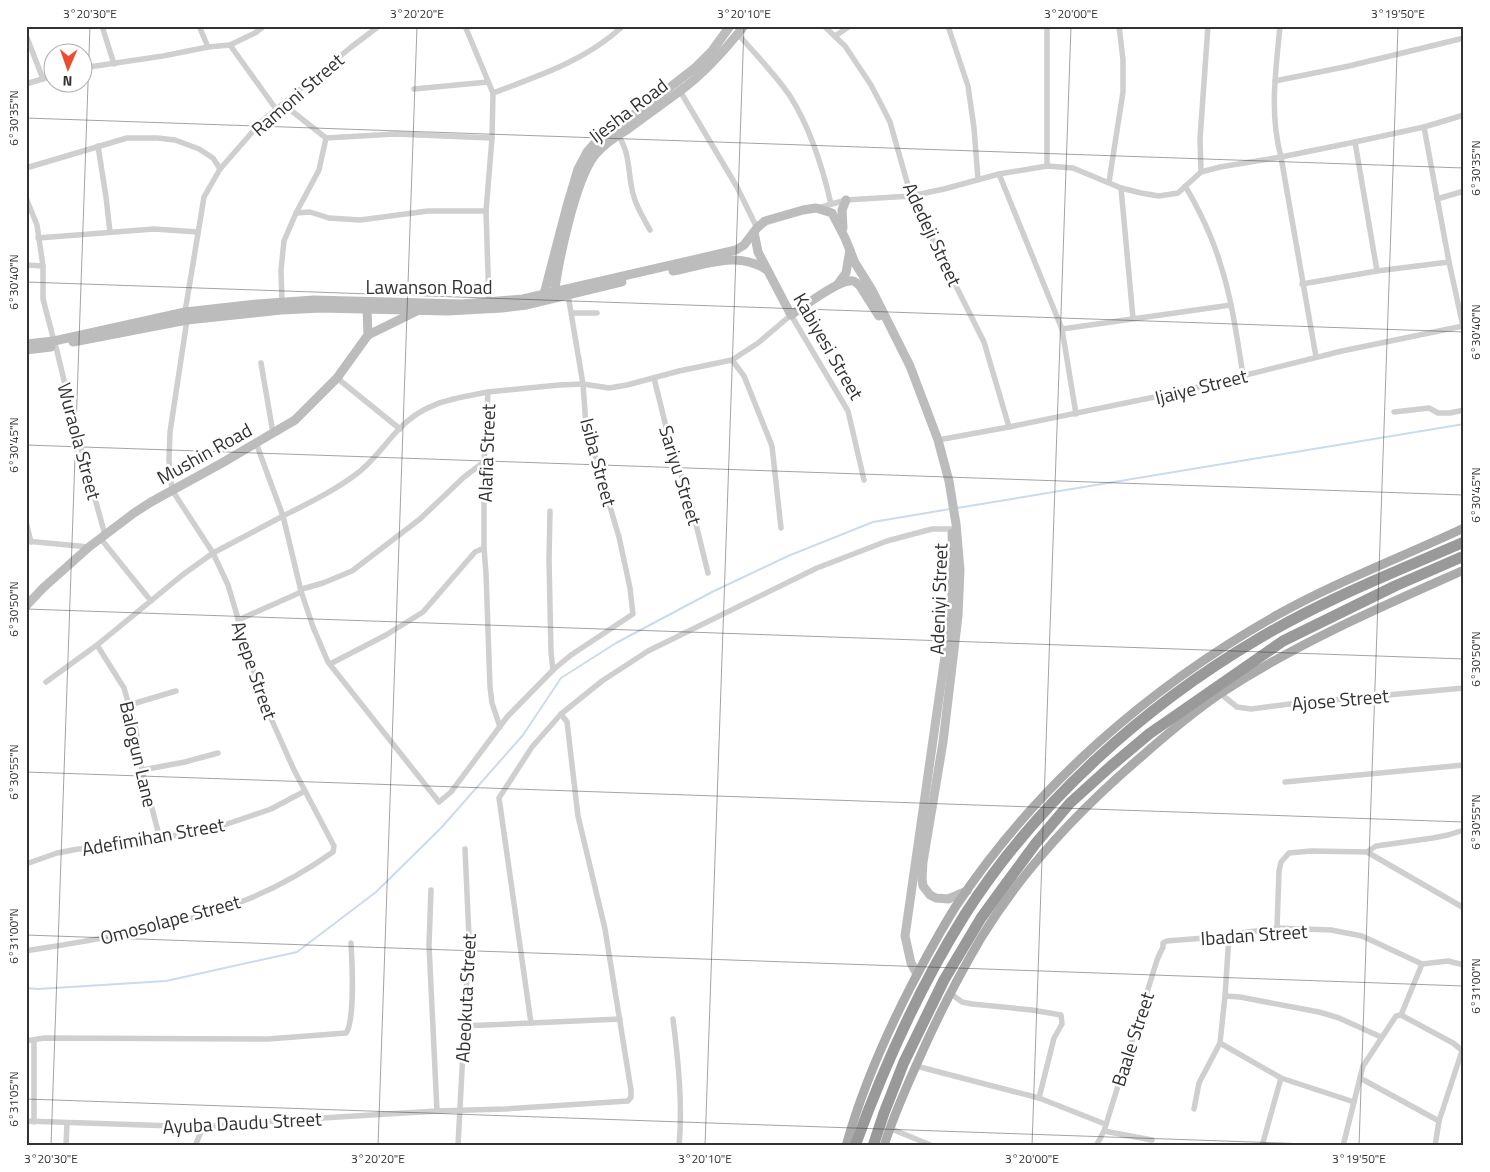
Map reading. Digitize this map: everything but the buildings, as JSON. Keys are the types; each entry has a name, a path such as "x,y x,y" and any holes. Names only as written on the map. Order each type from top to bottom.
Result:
{"highway":[{"path":"855,1146 889,1057 934,969 965,915 995,872 1025,835 1059,796 1100,755 1138,722 1184,688 1257,640 1318,606 1464,542"},
{"path":"873,1146 904,1062 944,980 990,905 1036,843 1070,803 1149,734 1283,641 1387,590 1464,556"}],"main road":[{"path":"846,1146 871,1074 895,1017 938,936 967,891 1011,832 1080,759 1162,689 1202,661 1278,614 1464,528"},
{"path":"884,1146 889,1128 950,993 982,937 1012,892 1043,854 1110,783 1172,730 1221,694 1301,646 1464,570"}],"street":[{"path":"102,26 114,64"},
{"path":"198,26 208,47"},
{"path":"92,67 230,45 255,34 264,26"},
{"name":"Ramoni Street","path":"172,490 169,460 170,432 204,197 220,169 262,121 350,48 380,26"},
{"path":"464,26 493,93 492,138 486,211 489,303"},
{"path":"493,93 570,63 590,52 623,26"},
{"name":"Ijesha Road","path":"554,295 578,169 584,157 594,144 690,72 712,51 730,26"},
{"name":"Ijesha Road","path":"544,297 570,207 591,160 602,147 680,91 710,66 744,26"},
{"name":"Adedeji Street","path":"824,26 845,46 884,108 911,196 984,342 1009,427"},
{"path":"835,36 850,26"},
{"path":"948,26 968,86 978,179"},
{"path":"1047,26 1047,166"},
{"path":"1109,182 1123,92 1123,60 1119,26"},
{"path":"1201,172 1200,139 1208,26"},
{"path":"1280,26 1273,112 1316,357"},
{"path":"738,34 781,84 798,110 818,157 831,204"},
{"path":"26,35 42,76"},
{"path":"1275,81 1349,66 1464,38"},
{"path":"230,45 276,109"},
{"path":"26,84 42,79"},
{"path":"414,89 488,82"},
{"path":"680,91 737,187 756,230"},
{"path":"283,104 326,138 395,134 492,138"},
{"path":"816,208 846,200 911,196 999,174 1047,166 1072,168 1121,188 1159,196 1178,193 1201,172 1424,127 1464,115"},
{"path":"1424,127 1463,329"},
{"path":"618,135 624,147 630,170 633,196 650,230"},
{"path":"26,168 126,138 175,140 193,146 213,158 220,169"},
{"path":"282,303 281,270 284,240 319,170 326,138"},
{"path":"1354,142 1378,271"},
{"path":"98,146 110,232"},
{"path":"999,174 1062,329 1076,414"},
{"path":"1185,186 1194,201 1220,261 1231,305 1243,375"},
{"path":"1121,188 1133,318"},
{"path":"1437,199 1464,191"},
{"name":"Wuraola Street","path":"26,198 37,225 43,266 43,299 103,537"},
{"path":"845,238 842,220 843,205 846,200"},
{"name":"Lawanson Road","path":"26,350 186,316 282,303 314,300 433,304 489,303 544,297 736,250 744,245 765,221 816,208"},
{"name":"Adeniyi Street","path":"816,208 832,213 855,263 872,290 907,358 938,440 960,570 958,616 943,742 923,862 922,879 927,892 936,898 948,899 967,891"},
{"path":"296,213 310,212 329,218 360,220 397,214 486,211"},
{"path":"38,238 154,229 198,232"},
{"name":"Kabiyesi Street","path":"756,230 758,252 791,315 848,411 864,480"},
{"path":"488,392 533,386 583,384 609,388 732,360 758,343 791,315 836,286 845,276 850,250"},
{"path":"554,295 568,295 720,261 737,259 753,262 769,272"},
{"path":"1302,284 1378,271 1449,262"},
{"path":"26,265 43,266"},
{"name":"Adeniyi Street","path":"836,286 849,280 856,282 874,307 907,370 946,482"},
{"name":"Isiba Street","path":"554,670 572,655 633,614 619,537 586,426 583,384 568,295"},
{"name":"Lawanson Road","path":"186,316 321,308 468,311 527,305 544,297"},
{"path":"1062,329 1231,305"},
{"path":"367,309 368,335 418,311"},
{"path":"572,313 597,313"},
{"name":"Ijaiye Street","path":"938,440 1076,414 1174,393 1316,357 1463,329"},
{"name":"Mushin Road","path":"26,606 43,588 89,547 139,509 256,444 295,420 338,378 368,335"},
{"name":"Lawanson Road","path":"26,344 55,344"},
{"path":"732,360 744,376 772,446 781,528"},
{"path":"261,363 273,433"},
{"path":"338,378 400,429"},
{"name":"Sariyu Street","path":"654,378 671,447 690,500 708,573"},
{"name":"Alafia Street","path":"46,682 97,645 213,553 322,497 357,473 372,461 400,429 421,412 440,402 488,392 484,462 484,548 490,687 496,718 500,727"},
{"path":"1394,412 1429,408 1438,413 1464,410"},
{"path":"256,444 283,516 301,591 313,627 330,664 439,802 451,792 508,717 554,670 551,652 550,511"},
{"path":"238,620 299,593 302,589 352,571 420,519 464,477 484,462"},
{"name":"Ayepe Street","path":"172,490 213,553 228,585 261,696 305,791 334,846 334,852"},
{"path":"26,522 29,542 89,547"},
{"path":"531,1023 499,798 532,748 561,714 602,681 648,651 817,568 887,541 932,529 953,526"},
{"name":"Adeniyi Street","path":"917,974 911,963 906,936 951,614 953,526"},
{"path":"103,537 151,601"},
{"path":"330,664 386,635 424,612 474,552 484,548"},
{"name":"Balogun Lane","path":"97,645 124,688 136,730 142,770 160,839"},
{"name":"Ajose Street","path":"1221,694 1237,707 1251,709 1464,688"},
{"path":"129,705 176,690"},
{"path":"463,1026 620,1018 605,928 578,816 568,722 561,714"},
{"path":"142,770 186,762 218,753"},
{"path":"1285,782 1464,766"},
{"name":"Adefimihan Street","path":"26,864 57,853 160,839 224,825 271,809 305,791"},
{"path":"1367,852 1376,846 1448,835 1464,830"},
{"name":"Abeokuta Street","path":"458,1146 463,1026 470,936 465,849"},
{"path":"1277,928 1279,871 1281,862 1289,853 1311,851 1367,852 1464,908"},
{"name":"Omosolape Street","path":"26,951 108,937 224,908 266,891 334,852"},
{"path":"431,890 429,945 437,1111"},
{"name":"Ibadan Street","path":"1174,940 1229,936 1277,928 1332,930 1362,936 1422,964"},
{"path":"1194,1109 1199,1083 1220,1043 1226,996 1229,936"},
{"name":"Baale Street","path":"1096,1146 1104,1131 1163,943 1167,940 1174,940"},
{"path":"26,1042 44,1038 268,1039 346,1033 350,1011 351,943"},
{"path":"1401,1015 1422,964 1448,961 1464,966"},
{"path":"950,993 962,1002 972,1004 1061,1015 1062,1024 1054,1038 1039,1098"},
{"path":"1226,996 1319,1012 1339,1018 1381,1037"},
{"path":"1343,1146 1363,1066 1396,1016 1401,1015 1453,1043 1463,1052 1438,1121 1435,1146"},
{"name":"Ayuba Daudu Street","path":"26,1122 202,1127 273,1121 437,1111 505,1110 628,1101 631,1097 631,1090 620,1018"},
{"path":"673,1019 677,1051 679,1146"},
{"path":"34,1040 34,1122"},
{"path":"1220,1043 1281,1078 1354,1102"},
{"path":"916,1066 1039,1098 1105,1124"},
{"path":"1262,1146 1281,1078"},
{"path":"1360,1078 1438,1121"},
{"path":"66,1146 67,1123"},
{"path":"195,1146 202,1127"},
{"path":"889,1128 932,1146"},
{"path":"1104,1131 1152,1140"}],"waterway":[{"path":"957,508 1464,424"},
{"path":"26,988 38,989 166,981 297,952 376,892 441,828 523,735 561,678 616,643 712,592 788,556 873,522 950,509"}]}
